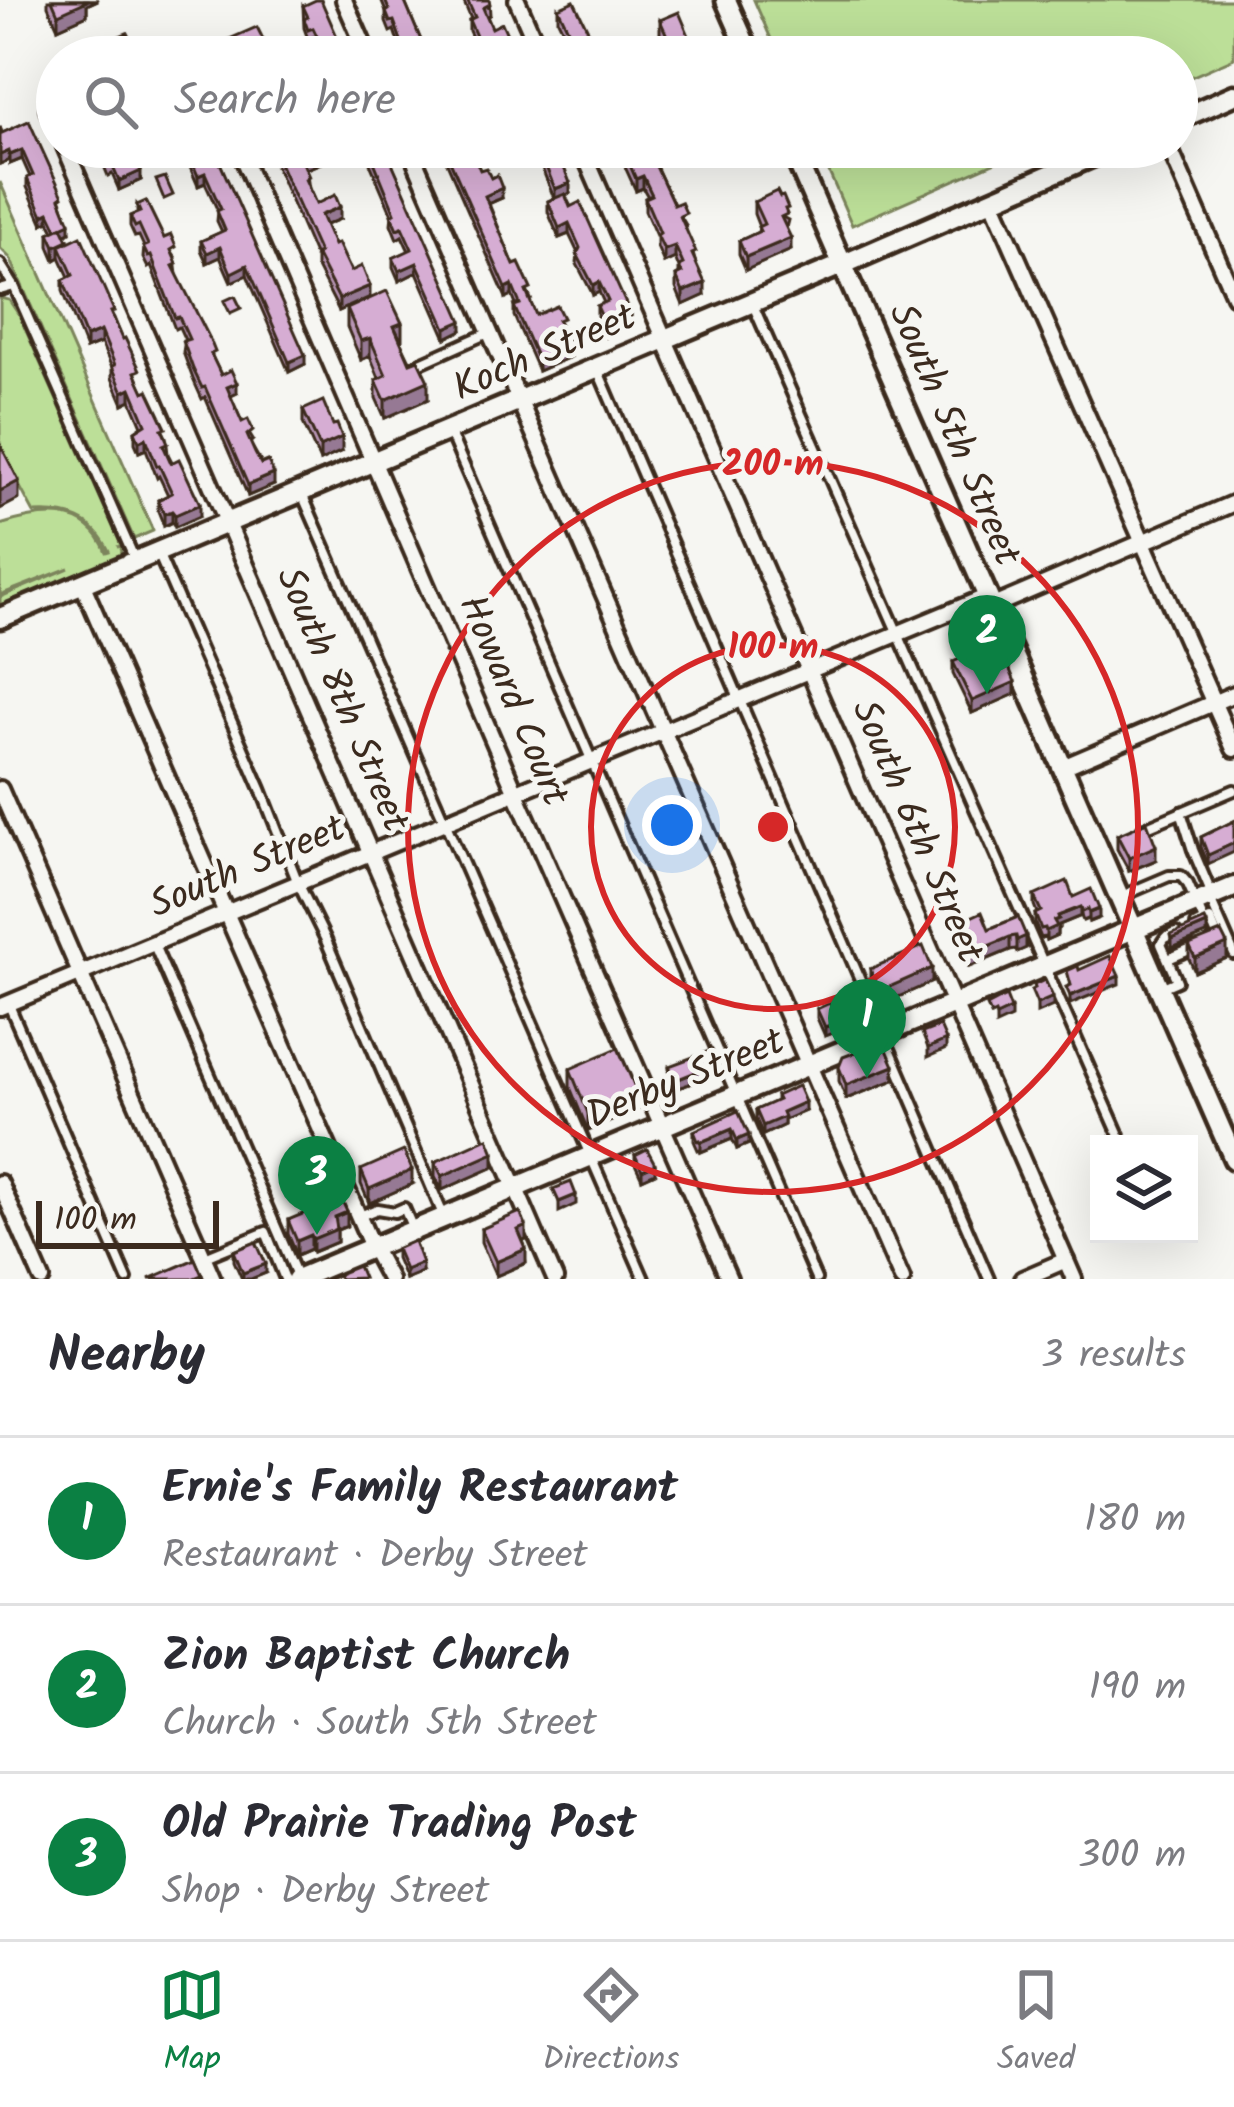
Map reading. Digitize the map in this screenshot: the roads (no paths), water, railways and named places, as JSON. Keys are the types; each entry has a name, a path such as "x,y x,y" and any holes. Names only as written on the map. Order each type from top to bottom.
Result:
{"street":[{"path":"344,0 360,36"},
{"path":"517,0 533,36"},
{"path":"726,0 742,36"},
{"path":"1198,110 1234,94"},
{"name":"South 8th Street","path":"74,168 555,1279"},
{"name":"Howard Court","path":"247,168 729,1279"},
{"path":"418,168 902,1279"},
{"name":"South 6th Street","path":"590,168 1074,1279"},
{"name":"South 5th Street","path":"801,168 1121,897 1136,929 1161,959 1161,988 1234,1159"},
{"name":"Koch Street","path":"0,618 1066,168"},
{"path":"1178,168 1234,296"},
{"path":"992,200 1234,749"},
{"name":"South Street","path":"4,1005 899,633 1142,543 1234,503"},
{"path":"82,583 389,1279"},
{"path":"1063,767 1234,694"},
{"path":"0,789 213,1279"},
{"name":"Derby Street","path":"297,1279 1136,929 1169,926 1234,887"},
{"path":"0,1183 42,1279"},
{"path":"1022,1279 1066,1260"}],"lane":[{"path":"0,264 136,561"},
{"path":"0,290 14,286"},
{"path":"752,303 1119,1135"},
{"path":"413,367 490,333"},
{"path":"596,368 989,1279"},
{"path":"448,430 816,1279"},
{"path":"302,491 644,1279"},
{"path":"158,551 444,1217"},
{"path":"1140,830 1234,790"},
{"path":"1169,926 1161,959 1218,938 1181,812"},
{"path":"1121,897 1175,875 1185,880 1206,905 1234,954"},
{"path":"153,944 297,1279"},
{"path":"4,1005 127,1279"},
{"path":"359,1217 377,1209 395,1212 404,1208 414,1230"},
{"path":"204,1258 266,1232 285,1279"}],"place":[{"name":"Zion Baptist Church","path":"987,694"},
{"name":"Ernie's Family Restaurant","path":"867,1078"},
{"name":"Old Prairie Trading Post","path":"317,1235"}]}
